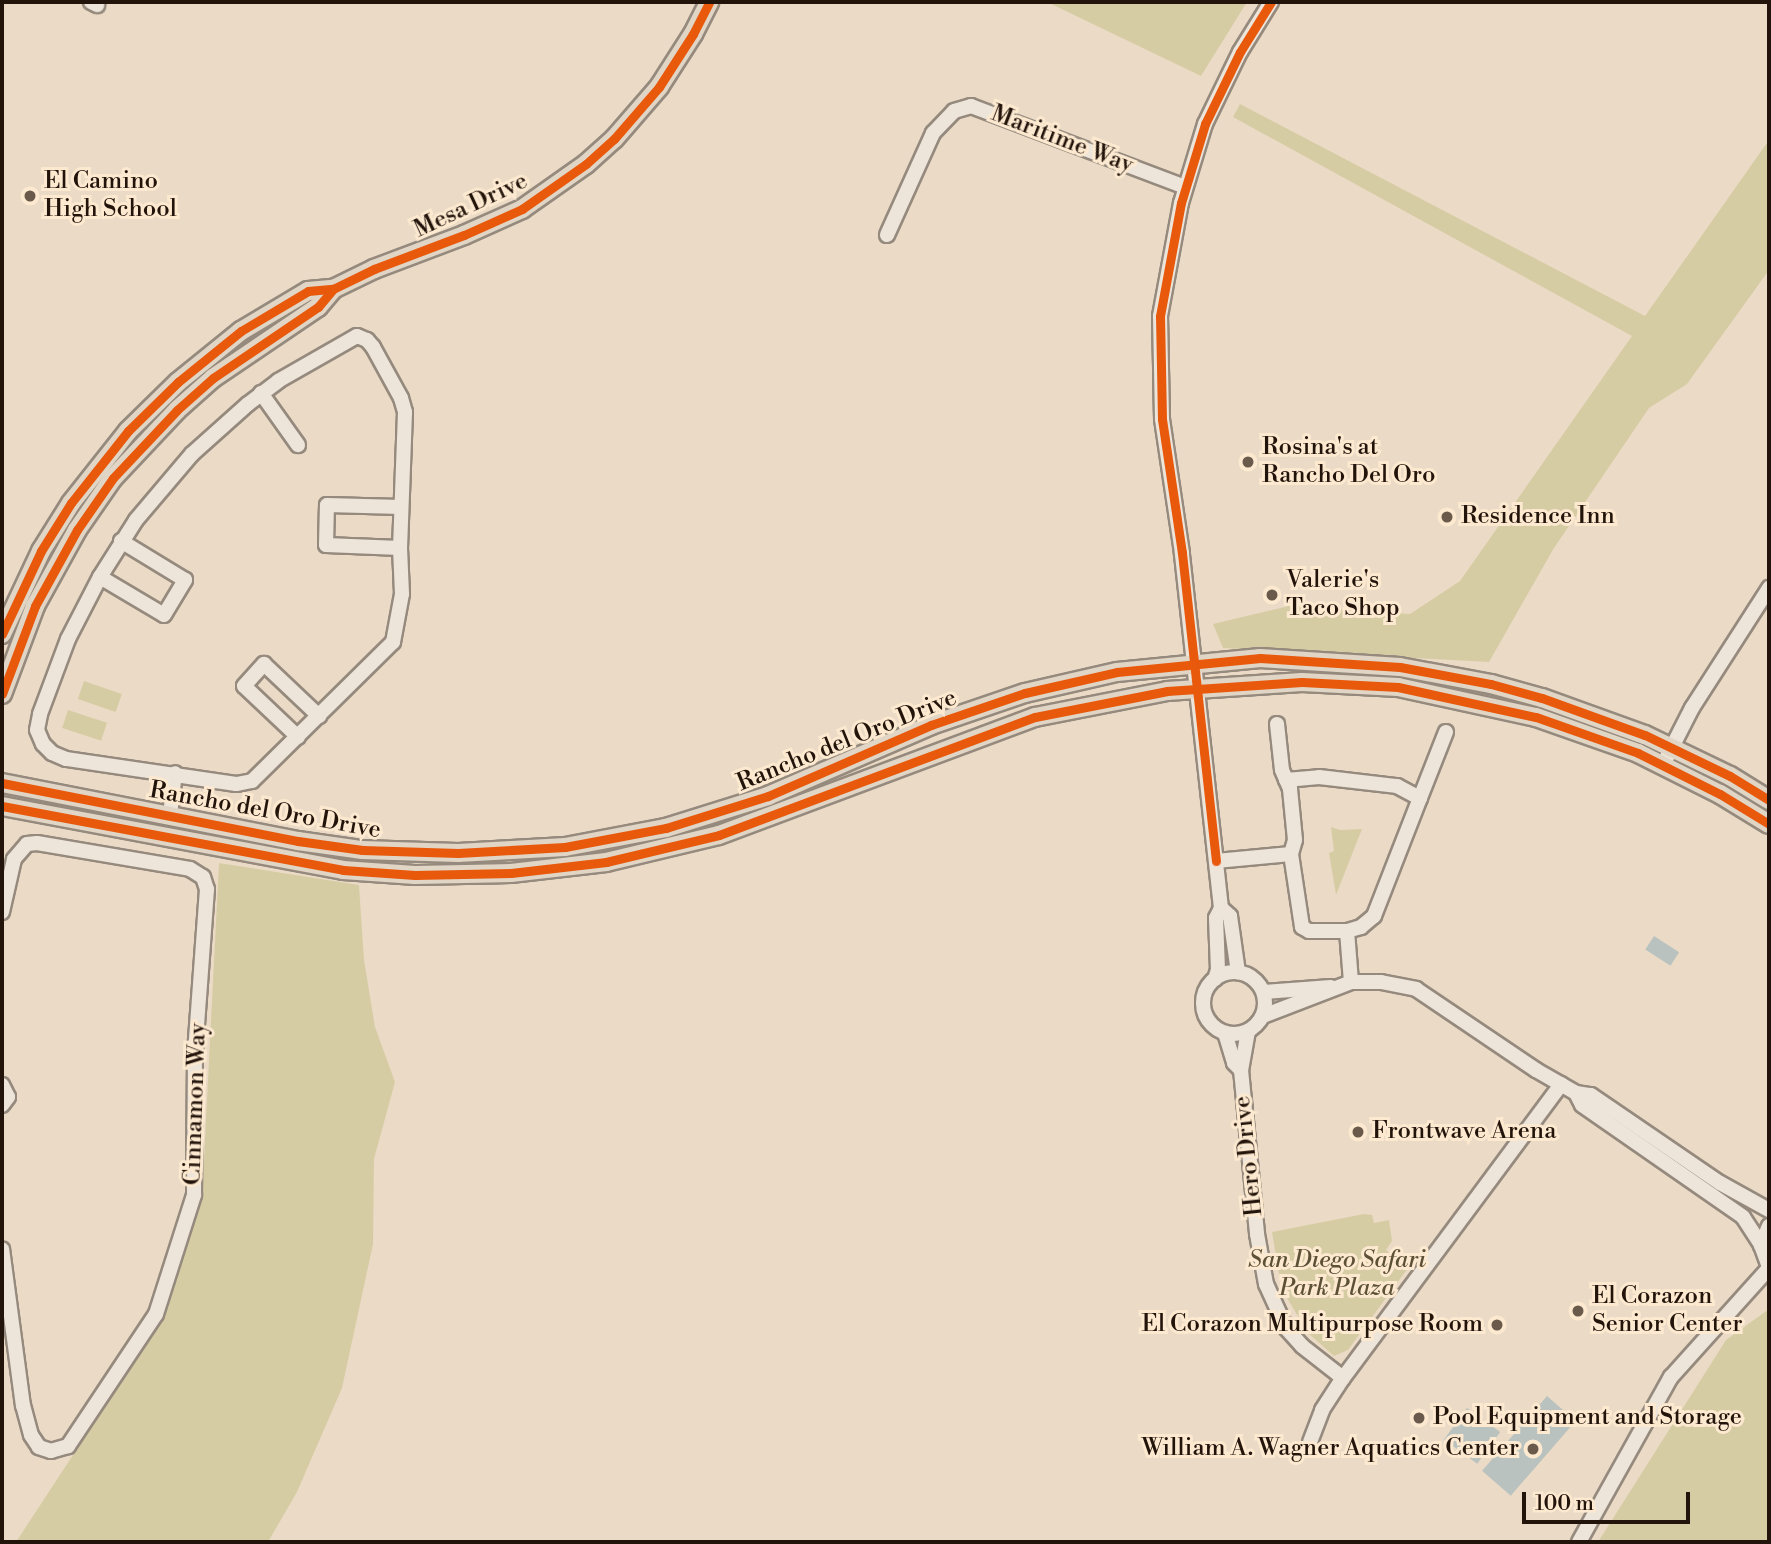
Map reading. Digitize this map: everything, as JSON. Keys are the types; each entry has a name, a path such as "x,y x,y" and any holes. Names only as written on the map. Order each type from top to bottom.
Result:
{"main road":[{"name":"Mesa Drive","path":"2,634 41,551 71,503 144,414 178,382 241,331 308,291 333,289 374,269 464,235 522,209 586,164 614,139 659,87 693,34 709,2"},
{"name":"Mesa Drive","path":"2,694 35,606 77,530 113,478 177,410 213,378 318,307 333,289"},
{"name":"Rancho del Oro Drive","path":"2,783 247,831 362,850 417,853 504,852 611,839 666,828 768,796 931,725 998,701 1117,672 1194,662 1310,659 1437,673 1491,684 1579,709 1671,747 1769,800"},
{"name":"Rancho del Oro Drive","path":"2,806 307,864 415,876 511,873 575,867 668,849 719,835 1035,717 1130,697 1197,688 1257,683 1351,683 1433,693 1536,717 1663,764 1769,824"},
{"path":"119,827 156,824 170,815"},
{"path":"169,836 172,830 184,827 247,831"}],"street":[{"path":"1271,2 1217,99 1185,187 1160,316 1159,358 1163,419 1194,662 1221,908 1216,918 1217,970 1215,979 1205,994 1204,1011 1211,1023 1225,1033 1248,1031 1263,1016 1346,985"},
{"name":"Maritime Way","path":"887,235 933,134 954,111 971,106 1185,187"},
{"path":"357,336 367,340 401,398 405,412 400,548 402,594 393,642 252,781 236,784 66,759 52,753 37,730 40,714 68,639 100,577 147,504 192,454 261,393 348,338 357,336"},
{"path":"261,393 298,445"},
{"path":"400,548 326,545 327,505 401,507"},
{"path":"100,577 164,615 185,580 121,541"},
{"path":"1663,764 1692,708 1769,588"},
{"path":"298,737 244,685 264,664 319,716"},
{"path":"1277,724 1282,771 1290,789 1295,840 1291,854 1302,927 1309,931 1348,931 1361,927 1374,916 1446,733"},
{"path":"170,815 175,773"},
{"path":"1286,780 1319,778 1397,786 1420,798"},
{"name":"Cinnamon Way","path":"2,912 14,859 27,844 37,843 190,869 204,877 207,889 195,1053 194,1195 156,1314 68,1446 51,1451 39,1447 35,1441 23,1405 2,1248"},
{"path":"1216,861 1291,854"},
{"path":"1221,908 1230,916 1238,972"},
{"path":"1346,985 1348,931"},
{"path":"1215,979 1238,972 1254,979 1264,992 1263,1016"},
{"path":"1264,992 1381,982 1416,989 1535,1070 1576,1093 1591,1095 1720,1183 1769,1210"},
{"name":"Hero Drive","path":"1248,1031 1241,1070 1257,1234 1272,1303 1286,1328 1302,1346 1343,1378"},
{"name":"Hero Drive","path":"1225,1033 1234,1063 1241,1070"},
{"path":"1310,1443 1322,1410 1343,1378 1561,1084"},
{"path":"2,1085 8,1097 2,1105"},
{"path":"1576,1093 1582,1105 1742,1217 1761,1245 1769,1268 1671,1377 1579,1542"},
{"path":"1761,1245 1769,1226"}],"green space":[{"path":"1047,2 1247,2 1201,76"},
{"path":"1240,104 1645,316 1769,140 1769,270 1687,384 1649,408 1554,548 1489,662 1223,648 1213,624 1289,606 1410,614 1460,581 1632,336 1233,117"},
{"path":"84,681 122,694 116,712 78,699"},
{"path":"68,710 107,723 101,741 62,728"},
{"path":"1331,827 1340,830 1362,829 1336,895 1329,853 1334,851"},
{"path":"219,863 359,885 364,960 375,1027 395,1082 374,1159 373,1244 342,1388 297,1492 268,1542 16,1542 166,1313 202,1198"},
{"name":"San Diego Safari Park Plaza","path":"1364,1214 1372,1215 1374,1223 1389,1220 1392,1241 1386,1250 1408,1268 1348,1350 1334,1356 1308,1333 1287,1298 1280,1280 1272,1232"},
{"path":"1769,1309 1769,1542 1598,1542 1726,1340"}],"shaded area":[{"path":"1654,936 1679,952 1670,966 1645,949"},
{"name":"William A. Wagner Aquatics Center","path":"1547,1396 1576,1421 1511,1496 1482,1471"},
{"path":"1467,1408 1500,1432 1477,1464 1444,1440"}],"cycle path":[{"path":"2,634 41,551 71,503 128,431 178,382 241,331 308,291 333,289 374,269 464,235 522,209 586,164 614,139 659,87 693,34 709,2"},
{"path":"1216,861 1182,553 1162,419 1160,316 1181,203 1205,124 1240,52 1271,2"},
{"path":"2,694 35,606 77,530 113,478 177,410 213,378 318,307 333,289"},
{"path":"2,783 298,841 362,850 458,853 565,847 666,828 768,796 931,725 1025,693 1117,672 1260,658 1400,667 1491,684 1542,698 1645,735 1730,776 1769,800"},
{"path":"2,806 343,870 415,875 511,873 606,862 719,835 1035,717 1167,691 1302,682 1398,687 1536,717 1638,753 1720,794 1769,824"}],"place":[{"name":"El Camino High School","path":"30,196"},
{"name":"Rosina's at Rancho Del Oro","path":"1248,462"},
{"name":"Residence Inn","path":"1447,517"},
{"name":"Valerie's Taco Shop","path":"1272,595"},
{"name":"Frontwave Arena","path":"1358,1132"},
{"name":"El Corazon Senior Center","path":"1578,1311"},
{"name":"El Corazon Multipurpose Room","path":"1497,1325"},
{"name":"Pool Equipment and Storage","path":"1419,1418"},
{"name":"William A. Wagner Aquatics Center","path":"1533,1449"}]}
